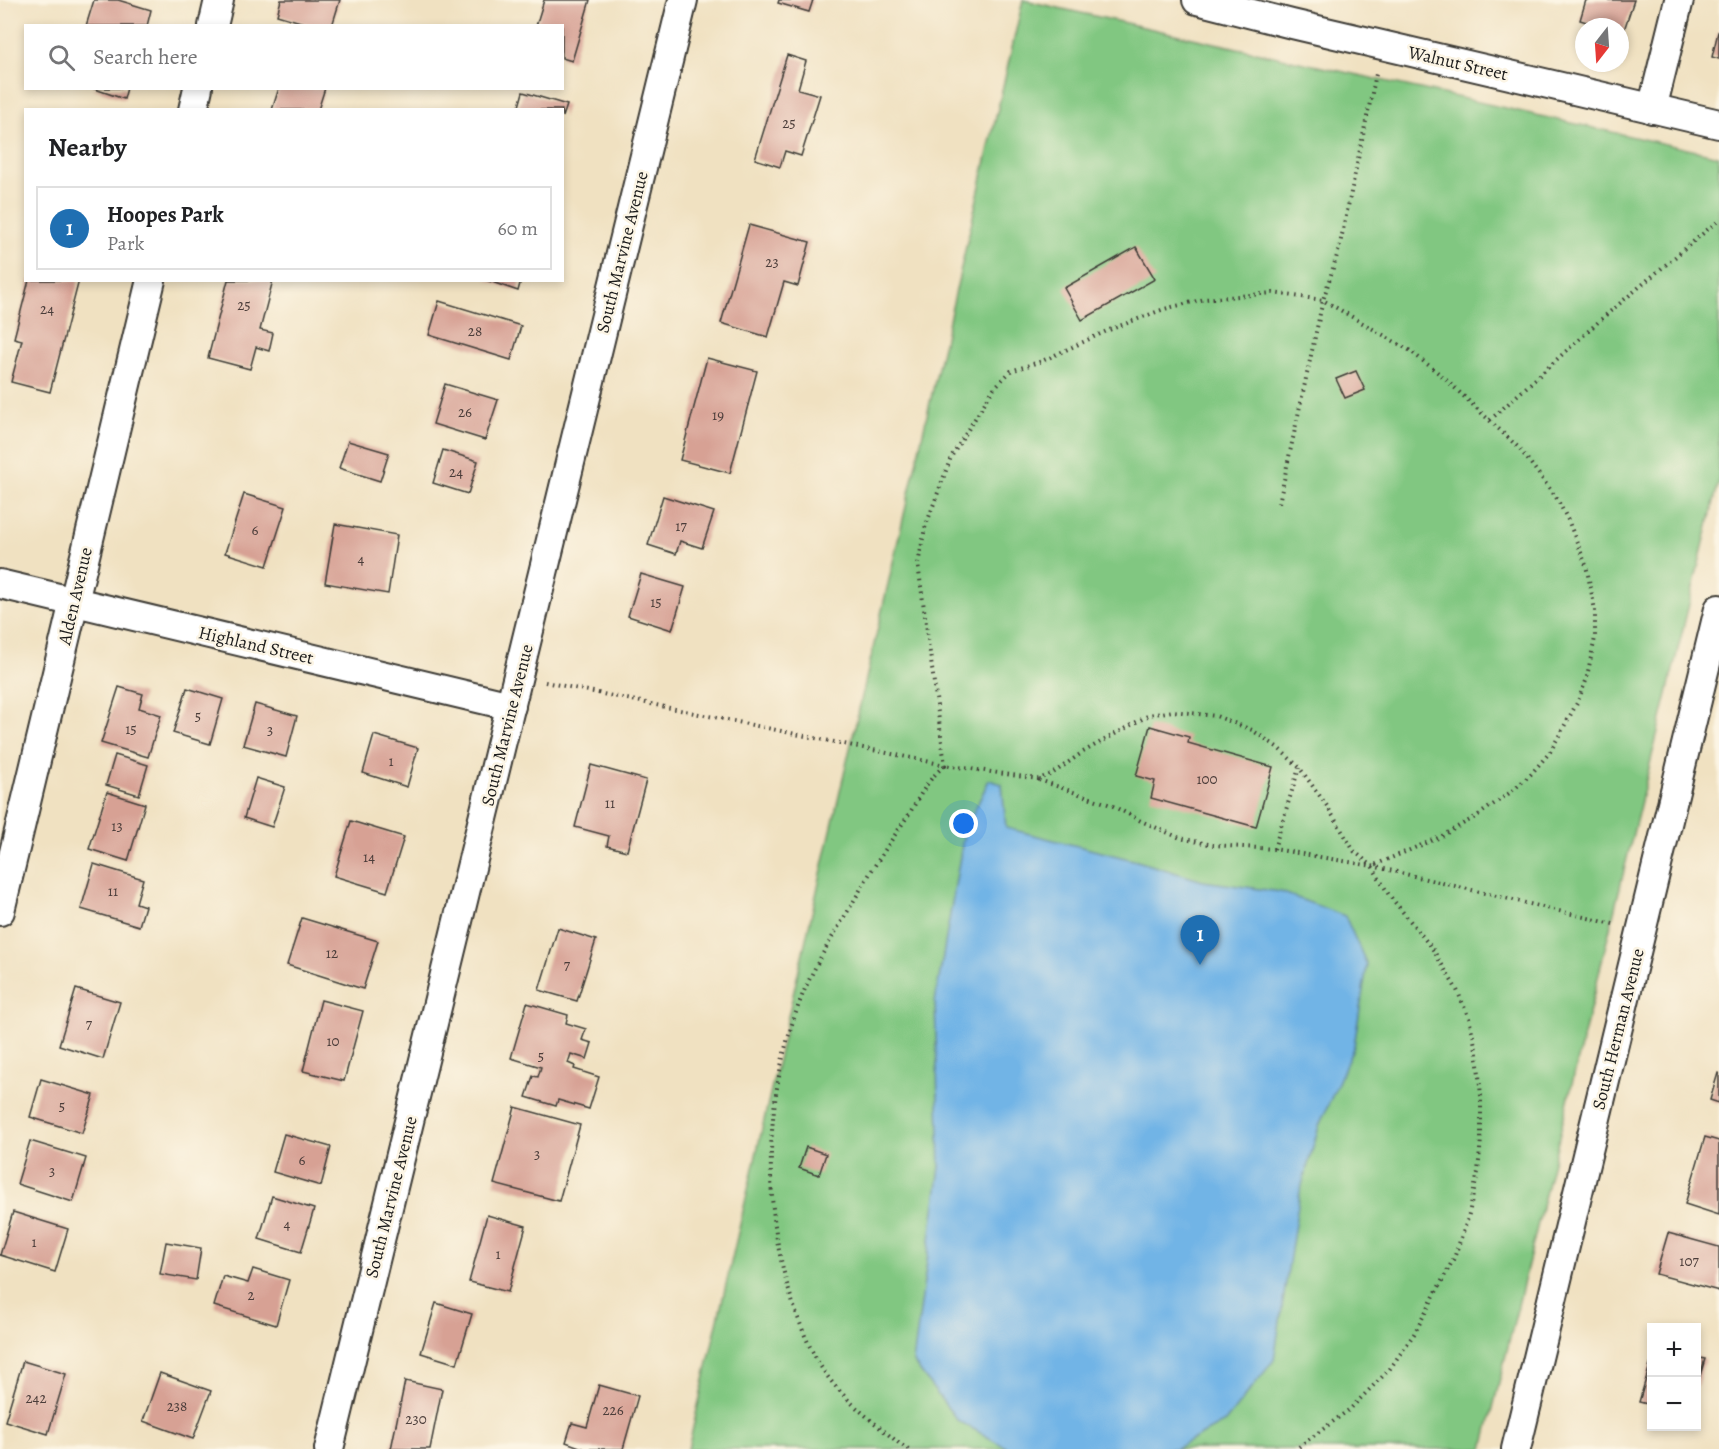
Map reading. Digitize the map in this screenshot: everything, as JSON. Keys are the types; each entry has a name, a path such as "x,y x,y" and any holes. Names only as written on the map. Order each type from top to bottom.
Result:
{"street":[{"path":"213,24 219,0"},
{"name":"South Marvine Avenue","path":"329,1449 683,0"},
{"name":"Walnut Street","path":"1197,0 1295,12 1382,45 1719,124"},
{"path":"1652,109 1679,0"},
{"path":"193,108 198,90"},
{"name":"Alden Avenue","path":"0,911 151,282"},
{"name":"Highland Street","path":"0,584 511,706"},
{"name":"South Herman Avenue","path":"1516,1449 1719,609"}],"path":[{"path":"1279,503 1323,300 1339,249 1382,45"},
{"path":"1490,420 1606,315 1719,220"},
{"path":"945,765 918,564 925,528 951,457 994,388 1011,371 1042,361 1109,330 1164,309 1205,299 1273,293 1323,300 1409,350 1441,375 1519,448 1556,497 1568,519 1586,565 1595,610 1595,638 1586,681 1578,703 1550,752 1531,774 1511,792 1477,816 1438,838 1372,866"},
{"path":"518,677 945,765 1038,779 1111,805 1180,838 1213,845 1274,849 1372,866 1641,931"},
{"path":"1038,779 1052,774 1083,753 1149,715 1173,711 1216,716 1252,730 1277,747 1299,767 1327,806 1354,851 1372,866 1389,895 1432,948 1457,990 1468,1018 1477,1054 1481,1096 1481,1139 1478,1172 1468,1218 1454,1257 1414,1334 1389,1370 1350,1409 1296,1449"},
{"path":"909,1449 901,1445 844,1396 823,1370 806,1341 786,1285 776,1242 772,1191 773,1117 777,1083 791,1028 799,1002 819,961 884,849 930,778 945,765"},
{"path":"1274,849 1299,767"}],"green space":[{"path":"1023,0 1719,156 1719,481 1483,1449 688,1449"}],"water":[{"path":"989,780 1002,784 1006,828 1137,861 1203,881 1281,892 1345,916 1367,965 1354,1046 1319,1126 1300,1192 1274,1360 1225,1422 1175,1449 1009,1449 957,1420 913,1362 940,1167 935,1002 964,833"}],"building":[{"path":"94,0 118,0 151,10 148,24 87,24"},
{"path":"281,0 340,0 333,24 307,24 277,15"},
{"path":"544,0 590,0 572,61 564,59 564,24 537,24"},
{"path":"779,0 813,0 809,12 778,3"},
{"path":"1586,0 1634,0 1628,18 1581,18"},
{"path":"1719,33 1719,59 1712,57"},
{"path":"787,55 806,61 798,89 820,95 801,156 785,151 780,167 755,159"},
{"path":"98,90 126,90 124,99"},
{"path":"278,90 324,90 319,108 273,108"},
{"path":"523,92 567,105 564,114 564,108 519,108"},
{"path":"749,225 810,242 798,286 784,282 768,337 721,323"},
{"path":"1136,247 1155,279 1082,320 1064,288"},
{"path":"28,282 78,282 50,392 11,382 22,340 14,338"},
{"path":"227,282 272,282 260,330 273,333 269,351 256,347 250,369 208,358"},
{"path":"492,282 520,282 518,291"},
{"path":"439,301 521,326 511,360 429,335"},
{"path":"707,358 757,371 730,473 680,460"},
{"path":"1356,371 1365,390 1345,398 1336,379"},
{"path":"445,384 498,400 485,440 433,424"},
{"path":"348,441 389,453 380,481 339,468"},
{"path":"443,450 478,461 468,494 433,483"},
{"path":"244,494 286,507 267,566 225,553"},
{"path":"663,496 714,512 702,548 680,541 676,554 648,545"},
{"path":"335,524 397,535 388,594 325,583"},
{"path":"641,574 685,587 672,630 628,616"},
{"path":"119,687 143,694 139,708 161,715 148,757 101,743"},
{"path":"187,688 223,699 210,744 173,733"},
{"path":"255,704 297,716 286,757 243,745"},
{"path":"1150,726 1189,737 1188,743 1273,767 1256,827 1151,798 1155,781 1136,776"},
{"path":"374,735 418,748 407,787 363,773"},
{"path":"115,755 148,765 139,795 106,785"},
{"path":"591,765 646,780 627,851 607,846 609,836 575,827"},
{"path":"256,778 285,787 272,827 244,818"},
{"path":"107,792 145,804 128,861 89,849"},
{"path":"351,821 404,837 387,892 334,876"},
{"path":"94,864 143,879 136,903 145,906 139,926 81,909"},
{"path":"302,918 378,941 363,989 287,965"},
{"path":"558,928 596,940 577,1001 539,990"},
{"path":"76,989 120,1002 103,1059 59,1045"},
{"path":"321,1000 363,1011 344,1081 303,1071"},
{"path":"527,1003 568,1015 566,1023 586,1029 582,1040 592,1043 587,1059 571,1054 568,1063 575,1066 574,1069 599,1077 589,1109 558,1100 556,1106 526,1097 533,1076 538,1077 541,1067 511,1058"},
{"path":"1719,1073 1719,1103 1710,1100"},
{"path":"41,1079 94,1095 82,1133 30,1117"},
{"path":"515,1107 580,1125 559,1201 494,1184"},
{"path":"284,1134 331,1147 321,1186 273,1172"},
{"path":"1705,1137 1719,1141 1719,1215 1685,1204"},
{"path":"30,1141 86,1158 73,1202 17,1184"},
{"path":"806,1147 826,1154 819,1175 799,1168"},
{"path":"272,1196 314,1209 301,1252 259,1239"},
{"path":"13,1212 68,1229 55,1272 0,1255"},
{"path":"487,1215 526,1226 508,1292 469,1282"},
{"path":"1668,1233 1719,1247 1719,1291 1656,1274"},
{"path":"166,1242 201,1248 196,1280 160,1274"},
{"path":"253,1269 289,1280 276,1325 214,1306 223,1276 248,1283"},
{"path":"436,1303 472,1314 457,1364 421,1353"},
{"path":"1701,1358 1705,1359 1701,1372"},
{"path":"23,1361 66,1374 48,1434 5,1421"},
{"path":"160,1373 211,1391 193,1439 143,1421"},
{"path":"1647,1375 1647,1404 1639,1402"},
{"path":"405,1381 442,1389 430,1449 391,1449"},
{"path":"599,1385 638,1396 623,1449 585,1449 566,1442 572,1423 587,1427"}],"place":[{"name":"Hoopes Park","path":"1200,965"}]}
